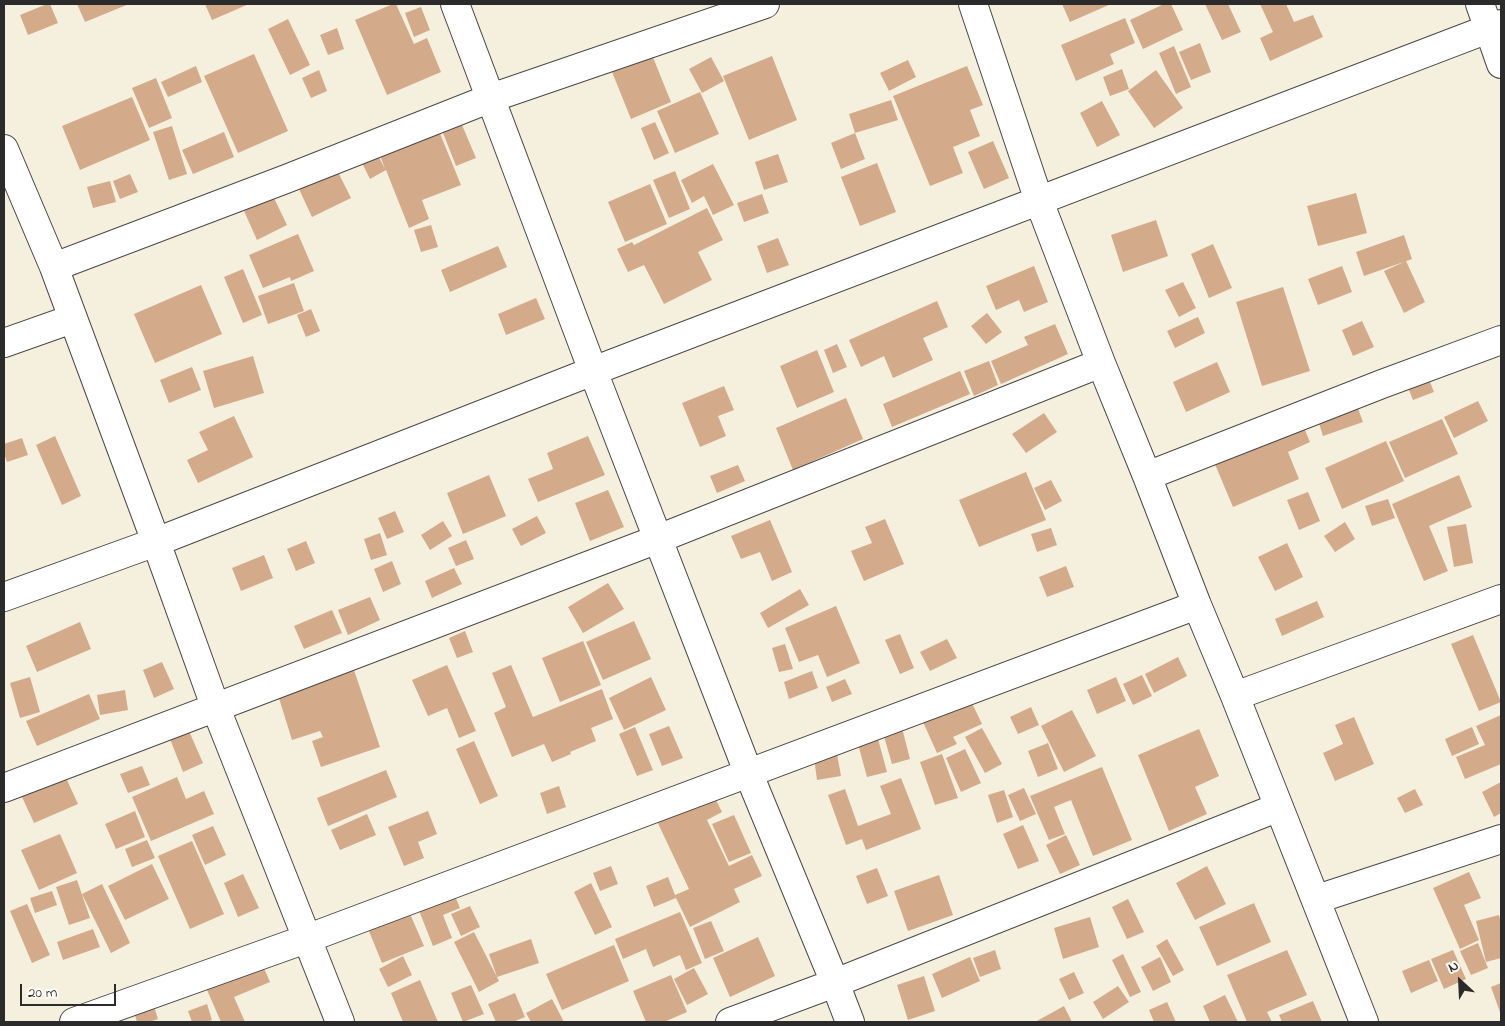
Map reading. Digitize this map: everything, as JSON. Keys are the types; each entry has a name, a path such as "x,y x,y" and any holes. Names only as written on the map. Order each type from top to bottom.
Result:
{"street":[{"path":"455,4 593,371 748,772 836,983 850,1022"},
{"path":"54,267 720,11 765,4"},
{"path":"973,4 1039,201 1101,363 1197,605 1236,696 1364,1022"},
{"path":"1480,4 1495,27 1501,64"},
{"path":"4,597 156,542 593,371 1495,27"},
{"path":"4,148 54,267 215,706 340,1022"},
{"path":"4,343 72,319"},
{"path":"1147,476 1382,384 1501,340"},
{"path":"4,788 215,706 658,539 1101,363"},
{"path":"1236,696 1501,599"},
{"path":"74,1022 306,939 1197,605"},
{"path":"730,1022 836,983 1279,807"},
{"path":"1316,899 1501,839"}],"building":[{"path":"50,4 58,23 28,35 20,15"},
{"path":"77,4 129,4 85,22"},
{"path":"205,4 249,4 212,20"},
{"path":"396,4 414,44 427,38 441,72 387,95 355,20"},
{"path":"1062,4 1111,4 1070,22"},
{"path":"1164,4 1171,4 1183,30 1143,49 1130,20"},
{"path":"1205,4 1228,4 1241,32 1222,40"},
{"path":"1260,4 1286,4 1294,22 1313,15 1323,37 1270,61 1260,38 1273,32"},
{"path":"421,7 430,30 414,37 405,13"},
{"path":"1125,18 1135,43 1110,54 1114,64 1076,81 1061,45"},
{"path":"288,19 310,65 290,75 268,29"},
{"path":"337,28 344,49 328,55 320,35"},
{"path":"1200,43 1211,72 1191,80 1179,52"},
{"path":"1174,46 1191,87 1176,94 1159,53"},
{"path":"650,50 671,102 631,119 610,67"},
{"path":"254,54 288,131 238,153 204,76"},
{"path":"772,56 797,120 749,140 723,76"},
{"path":"711,57 724,81 702,93 689,69"},
{"path":"908,60 916,77 889,91 880,73"},
{"path":"196,66 202,82 168,97 161,82"},
{"path":"967,66 983,105 970,110 980,136 953,147 963,173 930,186 893,96"},
{"path":"1122,69 1129,89 1110,96 1103,77"},
{"path":"319,70 327,91 311,98 302,78"},
{"path":"1156,70 1183,108 1154,128 1128,91"},
{"path":"156,78 172,118 149,128 132,88"},
{"path":"700,92 719,134 675,153 657,111"},
{"path":"132,97 150,140 80,170 62,126"},
{"path":"891,100 898,120 855,133 849,114"},
{"path":"1102,101 1120,135 1097,147 1080,113"},
{"path":"655,122 669,153 654,160 641,128"},
{"path":"462,125 476,158 456,166 443,133"},
{"path":"172,126 187,174 169,180 153,132"},
{"path":"439,131 461,185 422,200 429,219 409,228 386,170 370,179 361,161 377,153 385,169 380,155"},
{"path":"224,132 234,157 193,174 182,150"},
{"path":"855,133 865,159 841,169 831,143"},
{"path":"993,141 1009,178 984,189 968,152"},
{"path":"778,154 788,182 764,190 755,162"},
{"path":"877,163 896,212 860,226 841,177"},
{"path":"713,164 734,205 713,215 704,196 692,203 681,180"},
{"path":"336,168 351,198 312,217 298,187"},
{"path":"675,171 690,209 669,218 653,180"},
{"path":"130,174 138,192 120,199 113,181"},
{"path":"110,181 116,202 93,208 87,187"},
{"path":"650,184 667,224 625,242 608,202"},
{"path":"1356,193 1367,233 1318,246 1307,206"},
{"path":"762,194 769,213 744,222 737,203"},
{"path":"273,196 287,225 257,240 244,211"},
{"path":"707,208 723,240 698,252 712,280 664,304 644,265 628,272 617,249 632,242 634,245"},
{"path":"1156,220 1168,256 1123,272 1111,235"},
{"path":"431,225 438,247 421,252 414,230"},
{"path":"298,234 314,271 291,281 290,277 263,288 249,255"},
{"path":"1404,235 1412,259 1364,276 1356,252"},
{"path":"778,238 789,265 767,273 757,246"},
{"path":"1213,244 1232,288 1209,298 1191,254"},
{"path":"498,246 507,267 450,292 441,270"},
{"path":"1406,261 1425,302 1404,313 1384,271"},
{"path":"1034,266 1048,302 1024,312 1019,300 996,310 986,286"},
{"path":"1342,266 1352,292 1318,305 1308,279"},
{"path":"243,269 262,315 243,323 224,277"},
{"path":"1183,282 1196,308 1179,317 1165,290"},
{"path":"294,283 304,311 268,324 258,296"},
{"path":"201,285 222,334 155,363 134,314"},
{"path":"1283,287 1310,371 1262,386 1236,302"},
{"path":"536,298 545,319 506,335 498,314"},
{"path":"937,301 948,327 923,338 933,360 893,378 884,356 861,367 849,340"},
{"path":"311,309 320,331 306,337 297,315"},
{"path":"987,313 1002,332 986,344 971,326"},
{"path":"1198,317 1205,333 1175,348 1167,331"},
{"path":"1362,321 1374,347 1353,356 1342,330"},
{"path":"1055,324 1068,354 1001,384 991,361 1028,345 1024,337"},
{"path":"837,344 847,367 833,373 824,350"},
{"path":"817,350 834,392 797,408 780,366"},
{"path":"253,356 264,393 214,408 203,371"},
{"path":"989,361 998,385 974,396 964,371"},
{"path":"1217,362 1230,392 1186,412 1173,382"},
{"path":"192,367 201,390 169,403 160,380"},
{"path":"960,371 970,394 892,427 883,404"},
{"path":"1428,377 1434,392 1413,400 1407,385"},
{"path":"724,386 734,410 718,416 726,436 700,447 682,403"},
{"path":"846,398 863,439 793,470 776,428"},
{"path":"1478,401 1488,421 1454,438 1444,417"},
{"path":"1356,403 1363,422 1323,436 1317,417"},
{"path":"1044,413 1057,432 1026,453 1012,434"},
{"path":"234,416 253,457 198,483 187,460 208,450 199,432"},
{"path":"1442,419 1458,454 1405,478 1389,442"},
{"path":"1302,423 1310,442 1288,452 1299,479 1233,507 1214,462"},
{"path":"55,436 81,496 62,505 36,445"},
{"path":"588,436 605,475 538,502 528,479 553,469 547,453"},
{"path":"22,438 28,455 7,462 4,444"},
{"path":"1386,441 1404,481 1342,509 1325,468"},
{"path":"738,465 745,481 717,493 710,476"},
{"path":"1026,472 1046,520 979,547 959,500"},
{"path":"489,475 506,516 463,534 447,493"},
{"path":"1459,475 1472,507 1429,526 1448,571 1424,581 1392,504"},
{"path":"1051,480 1062,501 1045,510 1034,488"},
{"path":"608,490 624,527 590,541 575,503"},
{"path":"1308,492 1320,521 1299,530 1287,500"},
{"path":"1388,499 1395,518 1372,526 1365,506"},
{"path":"395,511 404,532 387,539 378,518"},
{"path":"537,516 546,533 521,546 512,529"},
{"path":"885,519 904,564 864,581 851,551 872,543 865,527"},
{"path":"770,520 792,572 772,581 760,552 741,559 731,536"},
{"path":"443,521 452,536 430,550 421,535"},
{"path":"1345,522 1355,539 1335,552 1324,536"},
{"path":"1466,524 1473,563 1454,567 1447,527"},
{"path":"1051,528 1057,545 1037,552 1031,534"},
{"path":"380,533 387,555 371,560 364,539"},
{"path":"466,540 474,559 456,566 448,548"},
{"path":"306,541 315,563 296,571 287,549"},
{"path":"1287,543 1303,577 1275,591 1258,557"},
{"path":"264,555 273,578 241,591 232,568"},
{"path":"392,561 401,584 383,592 374,569"},
{"path":"1066,566 1074,587 1047,597 1039,577"},
{"path":"454,568 462,584 432,598 425,581"},
{"path":"608,583 624,609 583,633 568,607"},
{"path":"800,589 809,605 768,628 760,613"},
{"path":"370,597 380,620 348,635 338,610"},
{"path":"1317,601 1324,617 1282,636 1275,619"},
{"path":"836,606 860,663 827,677 818,655 799,662 785,628"},
{"path":"332,610 342,633 304,649 294,626"},
{"path":"634,621 651,659 603,680 586,642"},
{"path":"80,622 91,649 37,672 26,646"},
{"path":"465,631 473,652 457,658 449,638"},
{"path":"900,634 914,668 900,674 885,640"},
{"path":"1473,635 1501,702 1479,711 1451,644"},
{"path":"947,639 957,658 930,671 920,652"},
{"path":"583,641 601,685 560,702 542,658"},
{"path":"785,644 793,669 779,672 772,648"},
{"path":"1178,657 1187,676 1154,693 1145,674"},
{"path":"162,662 174,689 154,698 143,670"},
{"path":"447,665 476,731 459,738 447,708 428,716 412,680"},
{"path":"511,665 533,717 602,689 613,719 591,728 596,741 552,762 544,744 512,757 494,713 506,707 492,673"},
{"path":"354,670 380,747 321,767 312,741 323,737 320,731 292,740 278,695"},
{"path":"812,671 818,688 789,699 784,682"},
{"path":"1142,675 1152,696 1133,705 1123,684"},
{"path":"30,677 40,712 20,718 10,683"},
{"path":"651,677 666,710 624,730 609,698"},
{"path":"1116,677 1126,701 1097,714 1087,690"},
{"path":"845,679 852,694 832,702 826,687"},
{"path":"125,690 128,710 100,715 97,695"},
{"path":"89,694 100,719 37,746 26,721"},
{"path":"971,701 982,724 953,737 957,744 937,753 923,722"},
{"path":"1031,707 1039,725 1018,734 1010,717"},
{"path":"1072,710 1096,756 1064,772 1041,726"},
{"path":"1501,715 1501,764 1465,779 1456,757 1485,745 1476,726"},
{"path":"1354,717 1374,764 1335,781 1323,753 1343,744 1335,725"},
{"path":"669,726 683,758 662,766 649,734"},
{"path":"635,727 653,770 637,776 619,734"},
{"path":"1472,727 1479,744 1452,756 1445,739"},
{"path":"902,728 910,759 892,764 883,733"},
{"path":"982,728 1002,764 985,773 965,737"},
{"path":"1199,729 1219,776 1195,787 1207,814 1169,831 1138,755"},
{"path":"189,731 203,763 183,772 170,739"},
{"path":"878,739 887,772 867,777 858,744"},
{"path":"474,741 498,796 480,804 456,749"},
{"path":"1048,743 1058,769 1038,777 1028,751"},
{"path":"965,749 981,783 961,792 946,758"},
{"path":"837,754 841,776 817,780 814,758"},
{"path":"942,754 958,798 935,805 920,762"},
{"path":"142,766 150,785 128,793 120,774"},
{"path":"1102,767 1132,840 1093,856 1071,800 1054,807 1065,834 1049,840 1030,796"},
{"path":"386,770 397,797 328,826 317,798"},
{"path":"177,777 186,799 204,791 214,814 151,841 132,797"},
{"path":"66,778 78,804 34,823 22,797"},
{"path":"901,778 921,829 866,850 862,839 846,845 828,795 845,789 858,826 891,814 880,786"},
{"path":"1501,782 1501,813 1494,817 1482,792"},
{"path":"559,786 566,807 547,814 540,793"},
{"path":"1024,788 1036,814 1020,821 1008,795"},
{"path":"1415,789 1423,805 1405,813 1397,798"},
{"path":"711,790 722,812 707,820 729,866 752,855 762,876 734,889 740,902 690,927 676,898 654,907 646,886 668,877 675,895 689,889 655,817"},
{"path":"1004,790 1013,817 997,823 988,795"},
{"path":"135,811 145,837 116,849 105,824"},
{"path":"428,811 437,834 418,842 424,858 404,866 388,827"},
{"path":"367,814 376,835 340,850 331,830"},
{"path":"734,815 751,853 729,862 712,824"},
{"path":"1023,825 1039,861 1018,869 1003,834"},
{"path":"213,826 226,855 205,865 192,835"},
{"path":"60,834 77,873 39,890 21,850"},
{"path":"1066,835 1080,865 1060,874 1046,845"},
{"path":"147,840 155,858 132,867 125,849"},
{"path":"192,841 224,914 190,929 158,856"},
{"path":"152,864 169,899 125,920 108,886"},
{"path":"611,866 618,884 600,891 593,873"},
{"path":"1207,866 1226,904 1195,920 1176,883"},
{"path":"877,868 888,896 867,904 856,876"},
{"path":"1469,872 1481,898 1464,905 1479,940 1460,949 1433,888"},
{"path":"243,874 259,908 238,917 224,883"},
{"path":"939,875 953,915 908,931 894,891"},
{"path":"77,880 90,918 69,925 56,887"},
{"path":"591,883 612,927 595,935 574,892"},
{"path":"102,884 130,943 111,953 82,894"},
{"path":"452,889 460,908 443,915 452,938 433,946 416,903"},
{"path":"52,891 57,905 35,913 30,898"},
{"path":"1128,899 1144,932 1127,939 1112,907"},
{"path":"1254,903 1271,942 1217,966 1199,927"},
{"path":"27,904 50,955 32,963 10,911"},
{"path":"470,906 480,927 461,936 451,914"},
{"path":"407,907 424,946 382,963 366,924"},
{"path":"680,912 702,963 686,970 680,955 653,967 646,949 623,959 615,939"},
{"path":"1499,915 1501,923 1501,958 1486,962 1476,921"},
{"path":"1090,917 1099,947 1063,959 1054,928"},
{"path":"711,921 724,951 705,959 693,928"},
{"path":"93,929 100,947 63,960 57,942"},
{"path":"474,932 499,981 479,992 454,942"},
{"path":"758,937 775,976 730,997 713,958"},
{"path":"531,939 539,963 497,977 489,954"},
{"path":"1167,939 1184,970 1173,976 1156,946"},
{"path":"1478,943 1488,968 1471,975 1460,951"},
{"path":"614,945 629,981 562,1010 546,974"},
{"path":"995,950 1001,969 980,977 973,958"},
{"path":"1287,950 1307,995 1267,1012 1272,1022 1247,1022 1227,975"},
{"path":"1453,950 1466,979 1444,989 1431,959"},
{"path":"1123,954 1141,992 1130,997 1112,960"},
{"path":"403,956 412,975 388,987 379,969"},
{"path":"970,957 980,981 942,998 932,974"},
{"path":"1160,957 1171,982 1153,991 1141,967"},
{"path":"260,959 270,982 234,997 245,1022 221,1022 204,983"},
{"path":"1429,960 1438,981 1411,993 1402,971"},
{"path":"694,968 708,994 687,1005 674,979"},
{"path":"1074,972 1084,993 1069,1000 1059,979"},
{"path":"671,975 687,1012 664,1022 646,1022 633,991"},
{"path":"924,976 935,1011 908,1020 897,985"},
{"path":"420,980 438,1022 403,1022 391,993"},
{"path":"1501,983 1501,1015 1491,987"},
{"path":"471,985 484,1014 463,1022 451,993"},
{"path":"1118,986 1129,1002 1103,1019 1093,1002"},
{"path":"515,993 525,1017 513,1022 496,1022 488,1004"},
{"path":"1225,995 1238,1022 1210,1022 1203,1006"},
{"path":"552,999 564,1022 531,1022 526,1013"},
{"path":"1313,1001 1322,1022 1282,1022 1279,1015"},
{"path":"1167,1002 1176,1022 1154,1022 1149,1010"},
{"path":"153,1003 158,1019 149,1022 137,1022 133,1009"},
{"path":"207,1004 212,1020 192,1022 188,1011"},
{"path":"1064,1006 1072,1022 1035,1022"}]}
